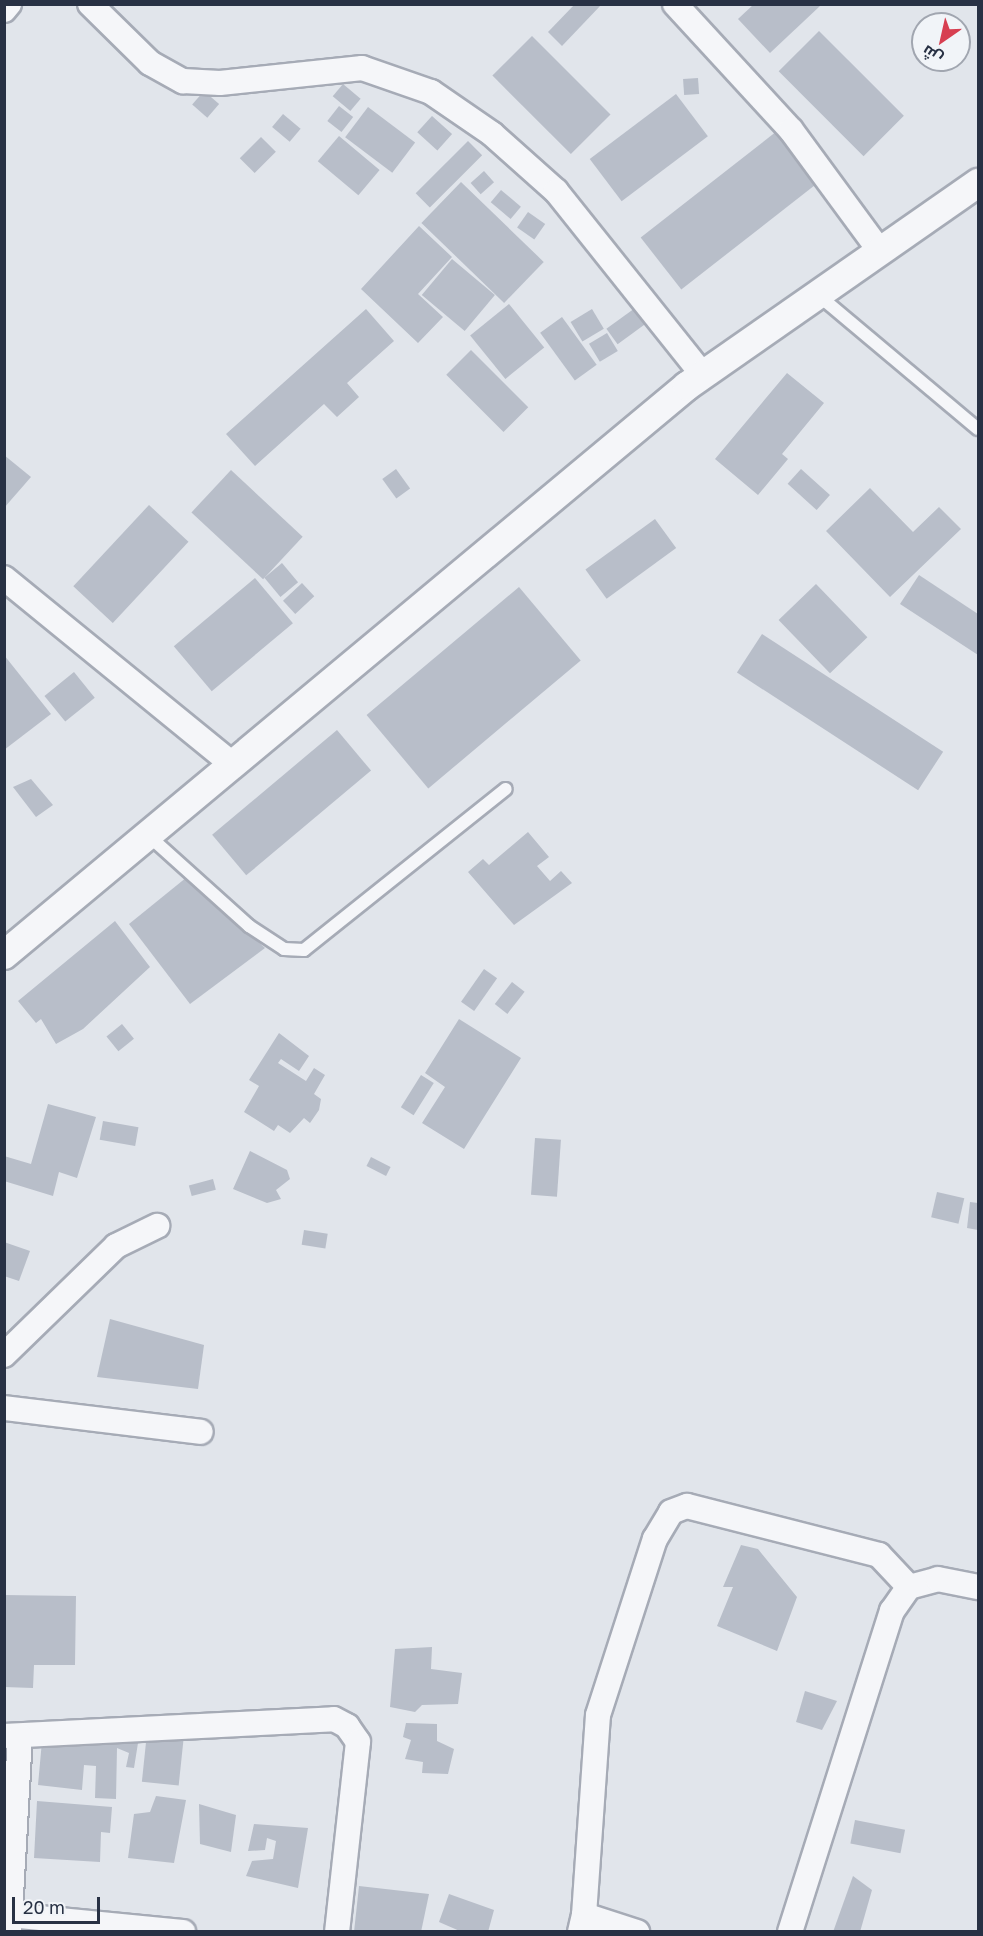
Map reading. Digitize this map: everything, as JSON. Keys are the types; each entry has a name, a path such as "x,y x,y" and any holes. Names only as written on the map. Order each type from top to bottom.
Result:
{"street":[{"path":"4,9 9,4"},
{"path":"90,4 150,63 183,81 220,83 362,68 431,92 492,134 556,191 703,375"},
{"path":"675,4 791,130 879,250"},
{"path":"4,955 149,836 230,762 703,375 816,293 978,183"},
{"path":"4,578 230,762"},
{"path":"4,1355 116,1246 157,1226"},
{"path":"4,1408 201,1432"},
{"path":"637,1932 582,1923 598,1715 656,1539 671,1512 687,1506 879,1555 909,1587"},
{"path":"790,1932 892,1611 909,1587 938,1579 978,1587"},
{"path":"183,1932 9,1923 12,1736 334,1719 346,1726 358,1742 337,1932"}],"lane":[{"path":"816,293 978,429"},
{"path":"149,836 249,926 284,950 304,950 506,789"}],"building":[{"path":"575,4 602,4 562,46 548,32"},
{"path":"754,4 819,4 820,6 770,53 738,19"},
{"path":"819,31 904,116 864,156 779,71"},
{"path":"532,36 610,114 571,154 492,76"},
{"path":"698,78 699,94 684,95 683,79"},
{"path":"343,84 361,99 350,111 333,96"},
{"path":"204,91 219,104 207,118 192,105"},
{"path":"676,94 708,136 622,201 590,159"},
{"path":"339,106 353,117 341,132 327,121"},
{"path":"368,107 415,143 392,173 345,137"},
{"path":"283,114 301,129 290,142 272,127"},
{"path":"432,116 452,134 437,150 417,132"},
{"path":"777,131 818,183 681,290 641,238"},
{"path":"339,136 380,170 358,195 318,161"},
{"path":"261,137 276,152 255,173 240,158"},
{"path":"468,141 482,155 430,207 416,193"},
{"path":"484,171 494,182 481,194 471,183"},
{"path":"461,182 544,262 504,303 421,223"},
{"path":"501,190 521,207 511,219 491,202"},
{"path":"528,212 545,224 534,240 517,228"},
{"path":"419,226 452,257 418,294 443,317 418,343 361,289"},
{"path":"452,259 495,295 465,331 422,295"},
{"path":"642,303 653,318 618,344 606,329"},
{"path":"509,304 544,348 505,379 470,335"},
{"path":"366,309 394,341 347,383 359,397 337,417 324,404 255,466 226,434"},
{"path":"592,309 604,329 582,342 571,322"},
{"path":"562,317 597,365 575,381 540,333"},
{"path":"607,333 618,351 600,362 589,344"},
{"path":"471,350 528,407 504,432 446,375"},
{"path":"787,373 824,403 782,454 788,459 758,495 715,459"},
{"path":"4,455 31,477 4,508"},
{"path":"396,469 410,488 396,498 382,479"},
{"path":"801,469 830,495 817,510 788,484"},
{"path":"231,470 303,537 263,579 191,512"},
{"path":"870,488 913,532 939,507 961,529 890,597 826,531"},
{"path":"149,505 188,542 113,623 73,586"},
{"path":"655,519 676,548 607,599 585,570"},
{"path":"282,563 298,582 280,597 264,578"},
{"path":"919,575 978,614 978,655 900,604"},
{"path":"255,578 293,623 212,691 174,646"},
{"path":"302,583 314,596 295,614 283,601"},
{"path":"816,584 867,637 830,673 779,620"},
{"path":"519,587 581,661 428,788 367,715"},
{"path":"762,634 943,752 918,790 737,673"},
{"path":"4,655 51,714 4,750"},
{"path":"74,672 95,698 65,722 44,696"},
{"path":"337,730 371,771 246,875 212,835"},
{"path":"31,779 53,805 36,817 13,787"},
{"path":"528,832 549,857 537,866 550,881 561,871 572,883 514,925 468,872 483,859 489,865"},
{"path":"187,877 265,948 190,1004 129,924"},
{"path":"115,921 150,967 83,1029 56,1044 41,1019 36,1023 18,1001"},
{"path":"484,969 497,978 474,1011 461,1002"},
{"path":"512,982 525,992 507,1014 495,1004"},
{"path":"459,1019 521,1058 464,1149 422,1123 445,1087 425,1073"},
{"path":"122,1024 134,1039 118,1051 106,1037"},
{"path":"279,1033 309,1056 299,1071 281,1059 278,1063 306,1081 314,1068 325,1075 314,1094 321,1099 319,1110 310,1123 304,1118 290,1133 278,1125 274,1131 244,1112 259,1086 249,1080"},
{"path":"421,1075 434,1083 414,1115 401,1107"},
{"path":"48,1104 96,1117 77,1178 59,1172 53,1196 4,1181 4,1156 31,1164"},
{"path":"103,1121 138,1127 135,1146 100,1140"},
{"path":"535,1138 561,1140 557,1197 531,1195"},
{"path":"250,1151 287,1170 290,1179 276,1190 281,1199 267,1203 233,1189"},
{"path":"371,1157 391,1167 386,1176 366,1166"},
{"path":"213,1179 216,1190 192,1196 189,1185"},
{"path":"937,1192 964,1198 958,1224 931,1217"},
{"path":"970,1202 978,1203 978,1230 967,1228"},
{"path":"304,1230 328,1234 325,1249 302,1245"},
{"path":"4,1242 30,1251 19,1281 4,1276"},
{"path":"110,1319 204,1345 198,1389 97,1377"},
{"path":"741,1545 758,1549 797,1597 777,1651 717,1626 733,1587 723,1587"},
{"path":"4,1595 76,1596 75,1665 34,1665 33,1688 4,1687"},
{"path":"432,1647 431,1669 462,1673 458,1704 422,1705 415,1712 390,1707 395,1649"},
{"path":"805,1691 837,1701 822,1730 796,1722"},
{"path":"406,1723 437,1724 437,1741 454,1749 448,1774 422,1773 423,1762 405,1759 411,1740 403,1737"},
{"path":"43,1730 138,1743 134,1768 126,1767 129,1753 117,1748 116,1799 95,1798 96,1766 84,1765 82,1790 38,1785"},
{"path":"147,1733 184,1737 179,1786 142,1782"},
{"path":"156,1796 186,1800 174,1863 128,1858 134,1814 150,1812"},
{"path":"37,1801 112,1807 110,1833 101,1832 100,1862 34,1858"},
{"path":"199,1804 236,1815 231,1852 200,1844"},
{"path":"855,1820 905,1830 900,1853 850,1844"},
{"path":"254,1824 308,1828 298,1888 246,1876 252,1861 273,1859 276,1841 267,1838 265,1850 248,1851"},
{"path":"853,1876 872,1890 860,1932 833,1932"},
{"path":"359,1886 429,1894 421,1932 354,1932"},
{"path":"449,1894 494,1910 488,1932 462,1932 439,1922"}]}
